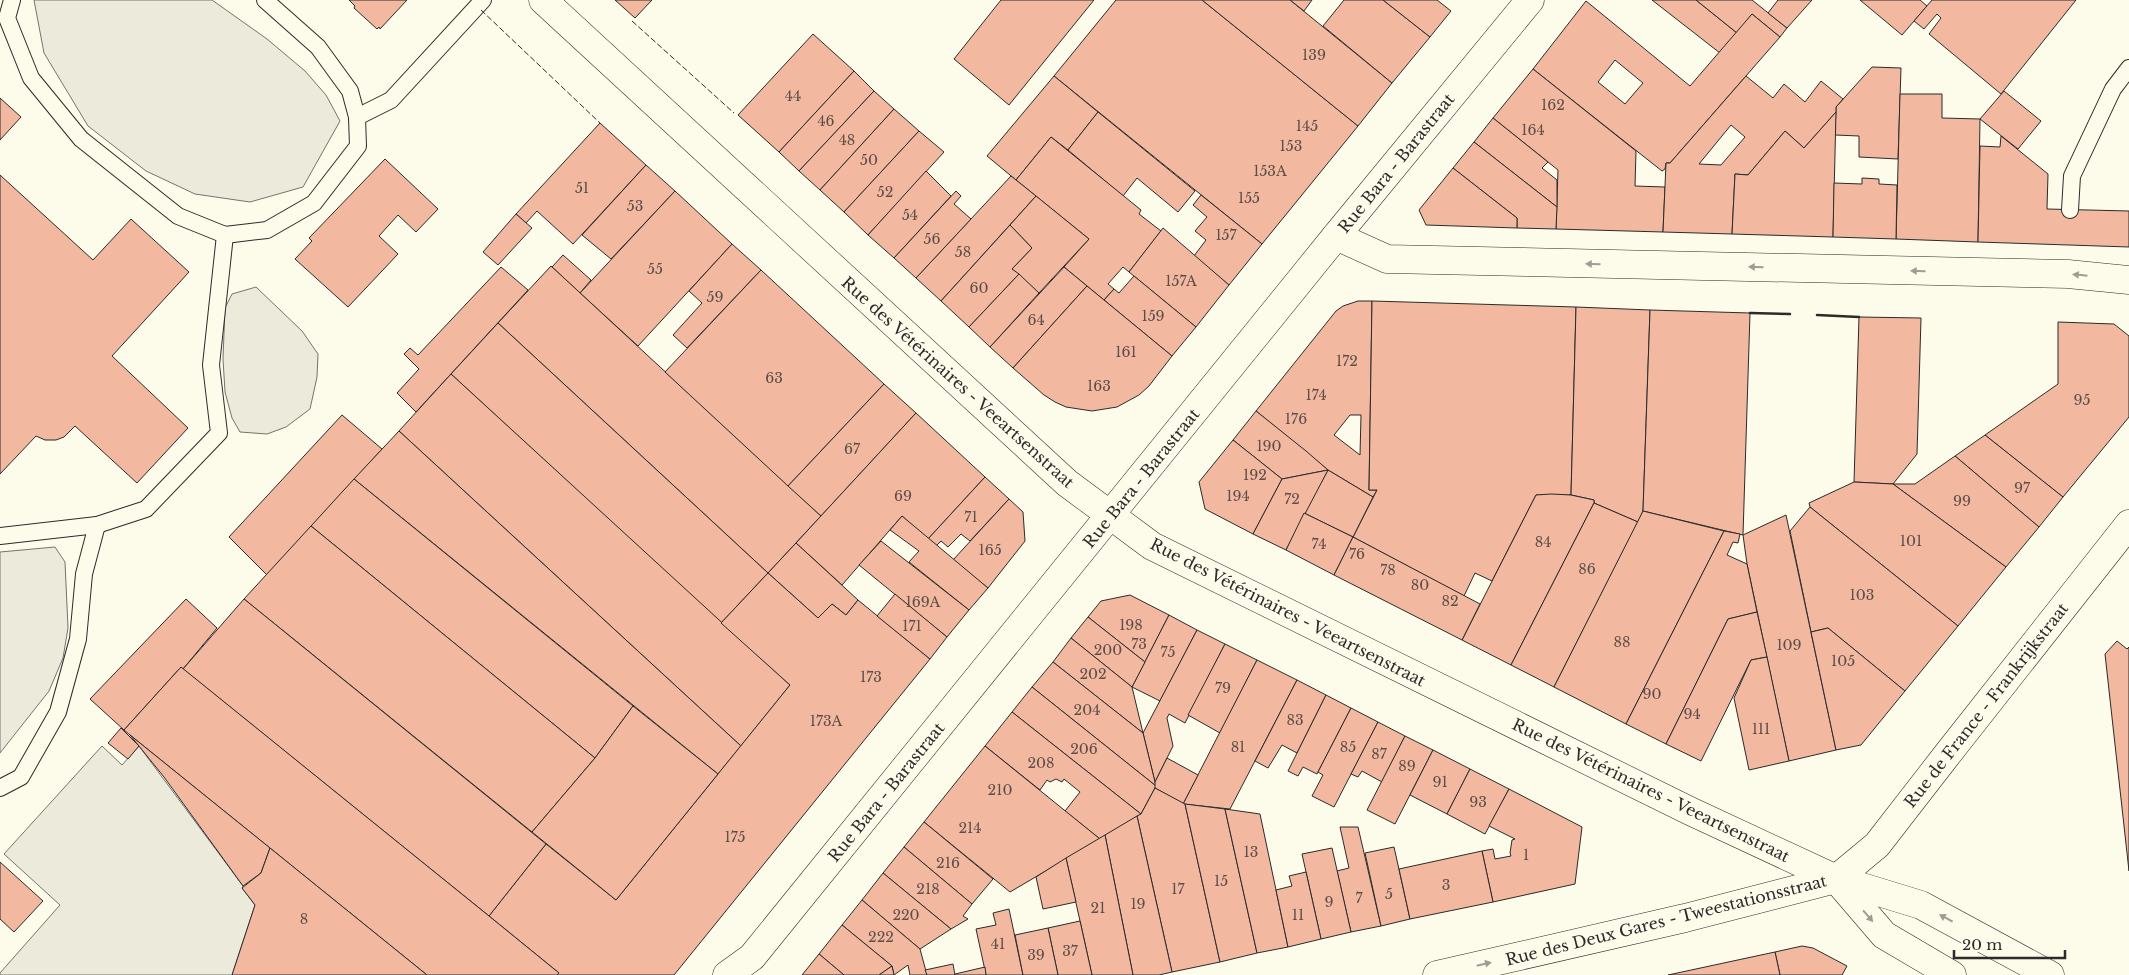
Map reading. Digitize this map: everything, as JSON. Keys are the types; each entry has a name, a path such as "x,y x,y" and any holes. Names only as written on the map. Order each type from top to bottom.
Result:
{"street":[{"name":"Rue des Vétérinaires - Veeartsenstraat","path":"542,0 1062,478 1152,546 1690,811 1836,879 1921,905 2050,975"},
{"name":"Rue Bara - Barastraat","path":"726,975 749,966 1110,515 1530,0"},
{"path":"1336,236 1386,259 2068,274 2129,280"},
{"name":"Rue de France - Frankrijkstraat","path":"1836,879 1878,845 2129,524"},
{"name":"Rue des Vétérinaires - Veeartsenstraat","path":"1836,879 1884,935 1952,975"},
{"name":"Rue des Deux Gares - Tweestationsstraat","path":"1437,975 1685,918 1836,879"}],"lane":[{"path":"12,0 4,20 31,78 81,139 178,216 226,234 267,230 314,203 358,146 357,117 350,90 318,47 265,0"},
{"path":"357,117 391,100 483,0"},
{"path":"2070,210 2072,176 2113,89 2129,68"},
{"path":"0,536 97,525 146,509 219,433 211,365 226,234"},
{"path":"0,788 21,777 58,712 78,640 84,574 97,525"}],"shaded area":[{"path":"34,0 212,0 267,39 305,71 326,95 340,121 303,187 250,202 195,194 146,171 88,126 44,53"},
{"path":"256,287 302,331 318,354 317,377 310,409 286,427 267,434 240,432 232,418 225,392 223,359 225,308 232,294"},
{"path":"55,547 65,562 68,628 63,658 49,691 0,753 0,552"},
{"path":"102,746 122,765 139,746 243,886 242,888 255,905 232,975 0,975 60,905 4,854"}],"building":[{"path":"349,0 407,0 380,29 379,27 377,29 354,8 355,6"},
{"path":"615,0 652,0 635,18"},
{"path":"1001,0 1094,0 1009,105 954,59"},
{"path":"1116,0 1202,0 1358,126 1262,244 1054,76"},
{"path":"1202,0 1290,0 1392,83 1358,126"},
{"path":"1290,0 1312,0 1304,11"},
{"path":"1344,0 1383,0 1430,37 1392,83 1323,26"},
{"path":"1383,0 1437,0 1451,11 1430,37"},
{"path":"1652,0 1696,0 1737,33 1720,53"},
{"path":"1696,0 1752,0 1787,28 1780,37 1752,14 1737,33"},
{"path":"1778,0 1812,0 1787,28 1768,13"},
{"path":"1860,0 1920,0 1927,6 1902,35"},
{"path":"1932,0 2076,0 2001,94 1929,34 1941,18 1937,14 1924,29 1914,21"},
{"path":"1586,1 1690,86 1752,14 1780,37 1670,163 1666,163 1665,169 1662,171 1533,69","holes":["1615,60 1643,83 1625,104 1598,82"]},
{"path":"813,34 854,71 779,152 738,115"},
{"path":"1872,67 1901,68 1898,159 1859,157 1859,136 1835,135 1836,107"},
{"path":"1533,69 1636,151 1635,186 1665,187 1663,232 1556,229 1558,170 1493,118"},
{"path":"854,71 874,91 799,171 779,152"},
{"path":"1054,76 1098,112 1068,150 1051,137 1016,180 987,156"},
{"path":"1746,76 1773,98 1784,84 1805,102 1821,81 1843,99 1836,107 1836,112 1804,148 1785,131 1748,175 1735,174 1732,234 1663,232 1666,163 1670,163","holes":["1731,125 1745,137 1721,165 1699,164"]},
{"path":"874,91 894,109 820,190 799,171"},
{"path":"2004,91 2041,121 2018,149 1980,119"},
{"path":"1900,94 1942,94 1942,118 1980,119 1978,242 1896,239"},
{"path":"0,98 21,117 0,140"},
{"path":"894,109 919,131 844,212 820,190"},
{"path":"1098,112 1195,191 1178,212 1137,178 1123,196 1068,150"},
{"path":"1836,112 1833,237 1732,234 1735,174 1748,175 1785,131 1804,148"},
{"path":"1493,118 1548,162 1542,168 1557,180 1557,207 1474,142"},
{"path":"600,123 646,165 573,244 537,211 526,223 516,214"},
{"path":"919,131 944,152 868,235 844,212"},
{"path":"2001,136 2048,174 2047,209 2129,211 2129,247 1978,242 1980,146 2000,147"},
{"path":"1051,137 1141,210 1139,214 1161,231 1129,272 1123,267 1108,284 1114,289 1104,300 1064,267 1089,239 1016,180"},
{"path":"1474,142 1557,207 1556,229 1517,228 1517,218 1453,168"},
{"path":"385,159 438,209 416,232 398,215 379,236 398,254 348,307 295,259 312,241 309,238"},
{"path":"646,165 675,191 611,259 582,235"},
{"path":"1453,168 1517,218 1517,228 1426,225 1419,210"},
{"path":"926,171 951,196 894,258 868,235"},
{"path":"0,175 93,260 131,219 189,272 112,356 188,428 137,483 75,426 64,437 56,440 45,440 36,436 0,474"},
{"path":"1011,176 1036,196 941,301 916,278"},
{"path":"1862,178 1879,179 1879,184 1897,185 1896,239 1833,237 1834,183 1862,184"},
{"path":"675,191 732,244 638,346 580,293"},
{"path":"956,191 961,196 954,204 971,219 916,278 894,258"},
{"path":"1201,195 1262,244 1229,285 1194,256 1206,240 1195,231 1207,217 1193,205"},
{"path":"1036,196 1089,239 1039,293 1012,269 1032,248 1010,225"},
{"path":"516,214 532,228 498,265 483,252"},
{"path":"1010,225 1032,248 1012,269 1019,274 969,327 941,301"},
{"path":"1163,228 1229,285 1196,327 1129,272"},
{"path":"732,244 761,270 687,348 673,335 702,303 689,291"},
{"path":"563,255 591,280 580,293 552,267"},
{"path":"551,266 821,516 768,573 498,323"},
{"path":"501,267 528,290 416,412 397,393 419,369 404,354 410,348 418,355"},
{"path":"1064,267 1087,286 1013,368 990,347"},
{"path":"761,270 884,384 788,486 665,372"},
{"path":"1019,274 1039,293 990,347 969,327"},
{"path":"1134,276 1196,327 1172,356 1104,300 1114,289 1119,293"},
{"path":"1087,286 1172,356 1149,386 1139,395 1117,407 1092,411 1066,407 1055,402 1013,368"},
{"path":"1358,301 1372,301 1369,490 1377,490 1373,497 1328,470 1256,411 1336,311 1343,306","holes":["1350,415 1361,415 1360,455 1334,435"]},
{"path":"1372,301 1576,307 1571,495 1536,495 1492,581 1475,573 1464,596 1353,537 1377,490 1369,490"},
{"path":"1576,307 1650,310 1643,511 1638,522 1594,503 1594,500 1571,495"},
{"path":"1650,310 1750,313 1743,535 1643,511"},
{"path":"1859,317 1921,318 1917,454 1893,484 1854,482"},
{"path":"2058,322 2114,324 2129,336 2129,417 2063,497 1985,435 2058,384"},
{"path":"498,323 768,573 721,623 451,374"},
{"path":"451,374 790,685 741,746 399,431"},
{"path":"884,384 916,413 821,516 788,486"},
{"path":"1256,411 1328,470 1282,479 1233,440"},
{"path":"916,413 985,477 928,539 902,516 842,585 796,543"},
{"path":"342,415 382,449 267,575 229,537"},
{"path":"399,431 741,746 718,774 354,479"},
{"path":"1985,435 2063,497 2039,527 1955,456"},
{"path":"1233,440 1282,479 1253,534 1205,509 1199,482"},
{"path":"1955,456 2039,527 2006,567 1893,484 1915,484"},
{"path":"1328,470 1373,497 1353,537 1304,513"},
{"path":"1328,470 1286,550 1253,534 1282,479"},
{"path":"985,477 1009,499 970,541 961,534 948,547 941,541 936,546 928,539"},
{"path":"354,479 633,706 595,758 311,526"},
{"path":"1854,482 1893,484 2006,567 1958,626 1810,507 1809,503"},
{"path":"1536,495 1571,495 1594,500 1594,503 1511,665 1462,640"},
{"path":"1009,499 1023,512 1025,541 988,588 953,560"},
{"path":"1594,503 1638,522 1554,687 1511,665"},
{"path":"1810,507 1958,626 1905,691 1828,628 1811,632 1790,531"},
{"path":"1643,511 1724,531 1626,724 1554,687"},
{"path":"1304,513 1353,537 1334,575 1286,550"},
{"path":"1786,515 1836,750 1789,761 1747,564 1743,535"},
{"path":"902,516 988,588 969,610 909,562 919,551 890,530"},
{"path":"311,526 595,758 532,832 244,599"},
{"path":"1724,531 1740,534 1738,543 1733,542 1727,555 1747,564 1757,612 1728,619 1666,744 1626,724"},
{"path":"1353,537 1480,604 1462,640 1334,575"},
{"path":"881,541 969,610 947,637 859,565"},
{"path":"796,543 858,600 846,615 832,604 818,618 768,573"},
{"path":"768,573 818,618 832,604 846,615 858,600 930,659 674,975 557,975 559,973 489,916 546,844 616,900 790,685 721,623"},
{"path":"895,594 947,637 930,659 877,616"},
{"path":"1130,595 1169,615 1145,662 1088,617 1101,601"},
{"path":"186,599 217,628 183,669 181,667 124,730 90,699"},
{"path":"244,599 546,844 489,916 183,669"},
{"path":"1757,612 1767,657 1751,660 1701,761 1666,744 1728,619"},
{"path":"1169,615 1197,630 1160,701 1132,687"},
{"path":"1088,617 1145,662 1132,687 1071,638"},
{"path":"1828,628 1905,691 1861,745 1836,750 1811,632"},
{"path":"1197,630 1225,644 1185,723 1169,714 1167,718 1173,746 1155,782 1143,733"},
{"path":"1071,638 1132,687 1143,733 1053,662"},
{"path":"2117,641 2127,649 2129,647 2129,871 2105,654"},
{"path":"1225,644 1257,660 1220,733 1188,715"},
{"path":"1767,657 1789,761 1749,770 1734,698 1751,660"},
{"path":"1257,660 1297,680 1230,809 1183,804"},
{"path":"1053,662 1143,733 1156,786 1032,687"},
{"path":"181,667 559,973 557,975 427,975 124,730"},
{"path":"1297,680 1326,695 1297,753 1282,745 1268,768 1255,761"},
{"path":"1032,687 1156,786 1141,814 1012,712"},
{"path":"1326,695 1351,708 1317,774 1303,767 1298,776 1288,771"},
{"path":"633,706 718,774 616,900 532,832 595,758"},
{"path":"1351,708 1378,722 1334,807 1312,796 1323,775 1318,772"},
{"path":"1012,712 1141,814 1100,839 1065,811 1080,792 1064,779 1062,782 1056,779 1050,782 1047,780 1040,790 985,746"},
{"path":"1378,722 1405,736 1382,782 1362,771 1358,777 1351,774"},
{"path":"121,728 139,746 128,759 108,743"},
{"path":"130,735 270,848 261,873 243,886 164,777"},
{"path":"1405,736 1433,750 1395,824 1367,810"},
{"path":"985,746 1100,839 1010,892 924,822"},
{"path":"1433,750 1470,769 1447,814 1410,795"},
{"path":"1167,758 1198,775 1183,804 1155,788 1155,782"},
{"path":"1470,769 1509,789 1485,834 1447,814"},
{"path":"1155,788 1185,804 1220,962 1172,972 1137,816 1141,814"},
{"path":"1509,789 1582,827 1575,884 1493,902 1482,851 1493,849 1495,859 1511,856 1512,840 1515,839 1489,826"},
{"path":"1185,804 1225,809 1257,953 1220,962"},
{"path":"1225,809 1260,814 1288,947 1257,953"},
{"path":"1137,816 1172,972 1159,975 1133,975 1105,835"},
{"path":"924,822 993,879 972,904 904,847"},
{"path":"1340,827 1358,827 1381,926 1351,932 1337,871 1349,868"},
{"path":"1105,835 1133,975 1092,975 1066,858"},
{"path":"904,847 972,904 963,916 968,919 951,929 883,873"},
{"path":"1394,847 1410,919 1381,926 1365,853"},
{"path":"270,848 427,975 232,975 255,905 242,888 261,873"},
{"path":"1332,848 1351,932 1321,939 1302,854"},
{"path":"1482,851 1493,902 1410,919 1399,869"},
{"path":"1066,858 1076,902 1043,909 1036,877"},
{"path":"0,862 43,901 14,932 0,919"},
{"path":"1306,872 1321,939 1288,947 1276,890 1292,886 1289,876"},
{"path":"883,873 951,929 920,949 862,900"},
{"path":"862,900 920,949 927,975 910,975 908,965 894,975 892,966 842,925"},
{"path":"1009,909 1023,975 986,975 976,929 996,925 993,913"},
{"path":"1080,921 1092,975 1058,975 1048,928"},
{"path":"842,925 892,966 879,975 844,975 819,954"},
{"path":"1048,928 1058,975 1023,975 1015,935"},
{"path":"1802,946 1813,948 1847,966 1842,975 1780,975 1775,952"},
{"path":"1775,952 1780,975 1668,975 1747,958"},
{"path":"819,954 844,975 802,975"},
{"path":"953,964 955,975 927,975 925,970"},
{"path":"892,966 894,975 879,975"},
{"path":"985,967 986,975 955,975 955,974"}],"fence":[{"path":"481,10 600,123"},
{"path":"632,21 734,113"}],"wall":[{"path":"1750,313 1790,314"},
{"path":"1817,315 1859,317"}]}
